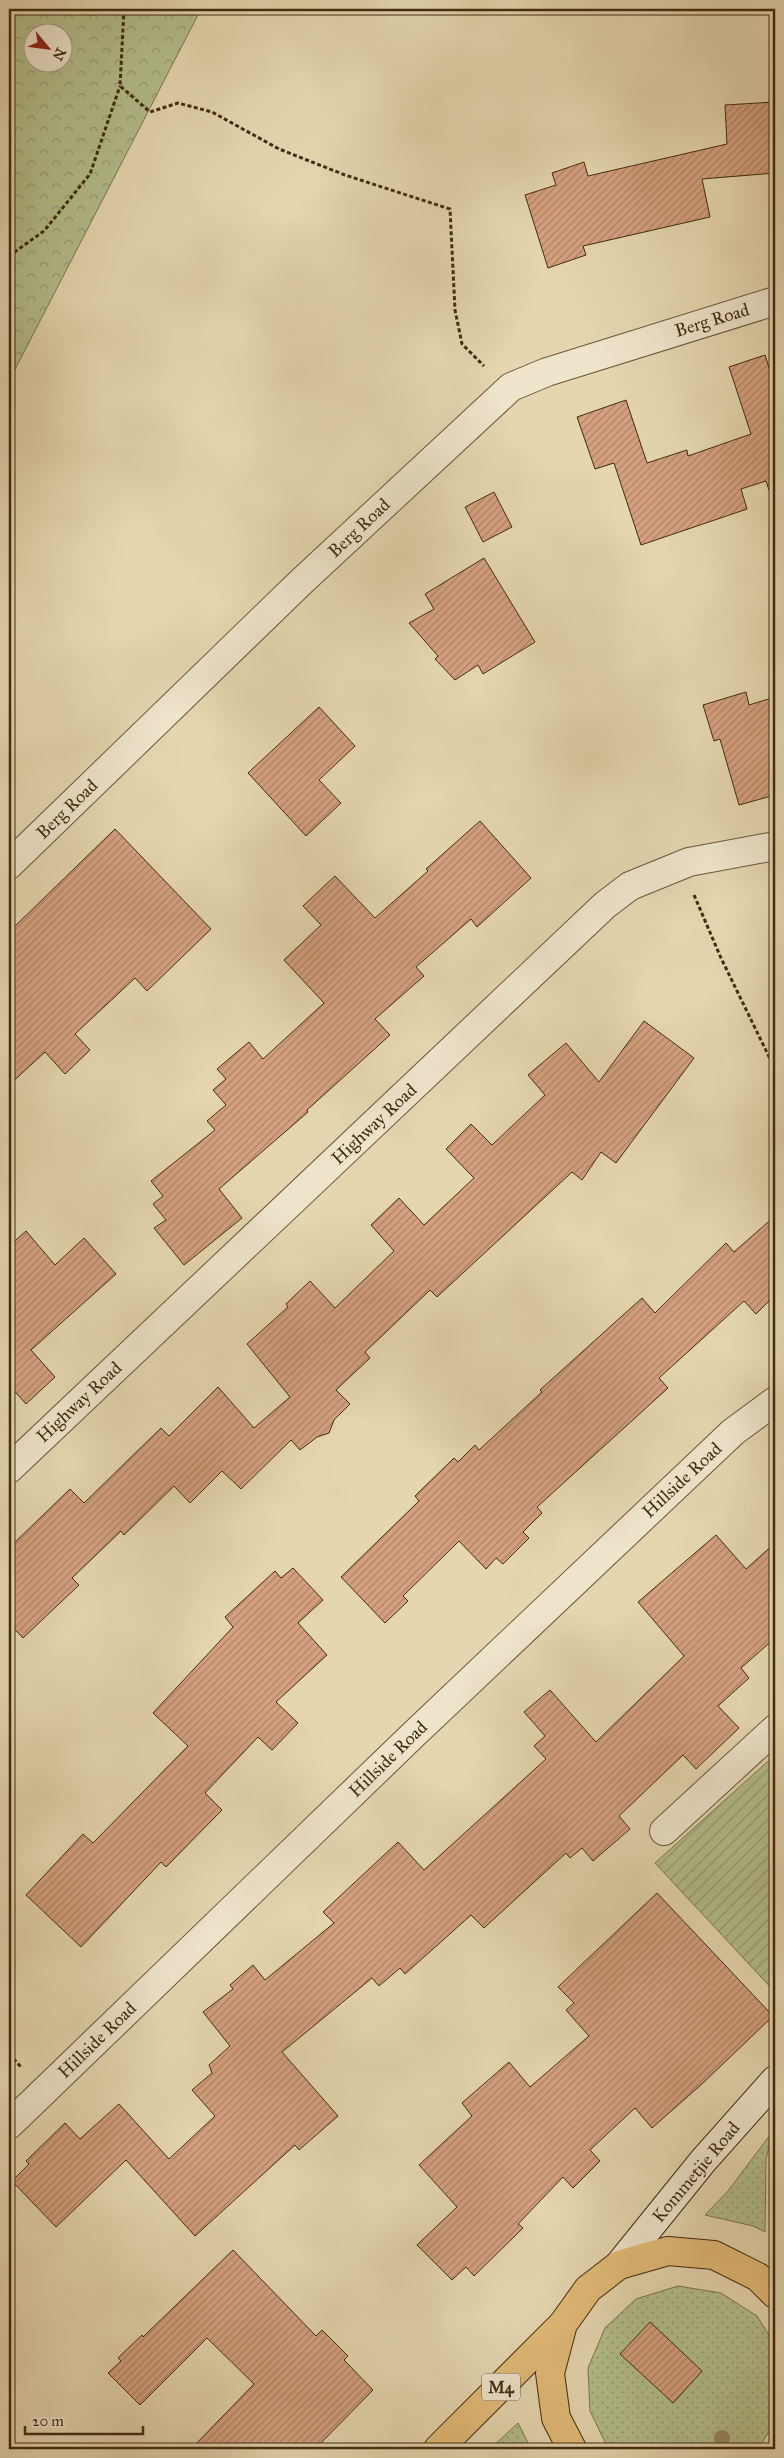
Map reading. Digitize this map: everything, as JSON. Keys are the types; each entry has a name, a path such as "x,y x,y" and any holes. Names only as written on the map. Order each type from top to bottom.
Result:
{"main road":[{"name":"M4","path":"438,2449 563,2324 588,2289 619,2265 668,2251 714,2255 758,2278 775,2294"},
{"name":"M4","path":"563,2324 550,2373 556,2418 572,2449"}],"street":[{"name":"Berg Road","path":"9,865 302,582 511,386 547,372 775,301"},
{"name":"Highway Road","path":"9,1469 605,905 630,886 689,862 775,846"},
{"name":"Hillside Road","path":"9,2125 412,1735 733,1432 775,1401"},
{"path":"664,1831 775,1729"},
{"name":"Kommetjie Road","path":"619,2265 703,2161 775,2080"}],"path":[{"path":"9,256 44,232 90,174 120,86 124,9"},
{"path":"120,86 150,112 178,103 212,112 279,149 345,175 450,209 455,310 462,344 484,367 511,386"},
{"path":"692,890 721,958 775,1069"}],"green space":[{"path":"9,9 201,9 9,381"},
{"path":"775,1755 775,1992 655,1863"},
{"path":"773,2131 766,2159 765,2232 753,2226 705,2215 728,2191"},
{"path":"678,2286 721,2293 757,2316 775,2345 775,2422 758,2449 612,2449 606,2444 590,2411 588,2368 605,2328 636,2299"},
{"path":"518,2423 531,2449 490,2449"}],"building":[{"path":"775,102 775,173 702,179 710,217 583,246 586,255 548,268 525,195 556,185 552,173 584,162 588,176 727,144 725,105"},
{"path":"765,355 775,386 775,489 769,490 766,481 741,489 747,509 641,545 614,463 595,469 577,417 626,400 647,463 687,450 688,456 751,434 729,367"},
{"path":"494,492 512,527 483,542 465,507"},
{"path":"484,558 535,642 483,674 478,665 455,680 435,659 438,656 409,623 434,609 425,594"},
{"path":"746,692 749,705 775,697 775,795 739,805 720,739 714,741 703,705"},
{"path":"319,707 355,746 319,780 341,803 306,836 248,773"},
{"path":"480,821 531,878 477,927 471,919 416,967 424,976 375,1019 390,1035 307,1110 308,1112 219,1189 242,1218 184,1265 154,1228 166,1220 153,1204 163,1196 151,1181 215,1130 207,1121 226,1105 213,1090 226,1079 217,1069 249,1042 263,1059 324,1003 284,960 321,925 303,906 335,876 375,918"},
{"path":"115,829 211,929 147,991 135,978 75,1034 90,1050 65,1074 45,1052 9,1085 9,932"},
{"path":"644,1021 694,1058 616,1163 601,1152 582,1180 572,1172 437,1297 430,1290 365,1352 370,1358 336,1390 350,1404 334,1420 329,1433 317,1437 300,1450 291,1440 241,1489 222,1471 190,1503 174,1486 124,1535 121,1531 72,1578 79,1585 23,1638 9,1623 9,1548 70,1489 84,1503 161,1428 169,1436 218,1387 254,1428 290,1397 247,1344 288,1307 286,1304 310,1281 335,1308 394,1251 371,1225 399,1198 424,1225 474,1178 446,1149 471,1124 492,1145 545,1095 528,1075 566,1043 599,1082"},
{"path":"775,1216 775,1295 756,1314 744,1301 659,1378 668,1388 537,1507 542,1513 523,1532 529,1538 503,1564 496,1558 486,1569 459,1541 403,1596 408,1601 385,1623 341,1577 419,1501 415,1496 454,1458 458,1462 475,1445 479,1450 542,1392 540,1390 642,1298 655,1313 726,1243 734,1252"},
{"path":"26,1231 55,1265 84,1238 116,1274 31,1350 55,1377 26,1404 9,1385 9,1246"},
{"path":"716,1535 746,1569 775,1543 775,1638 741,1668 749,1678 718,1706 739,1728 696,1769 683,1755 619,1816 630,1829 593,1861 582,1848 570,1858 566,1853 484,1928 471,1915 405,1974 400,1968 379,1986 372,1978 282,2052 338,2116 299,2150 295,2145 195,2236 126,2160 56,2227 12,2181 29,2164 26,2161 65,2123 80,2139 119,2104 169,2159 215,2116 192,2090 212,2073 209,2065 230,2046 203,2012 233,1989 230,1985 253,1965 265,1980 334,1923 323,1912 398,1842 424,1870 546,1759 534,1746 545,1736 524,1712 550,1690 596,1742 684,1656 638,1602"},
{"path":"293,1568 323,1600 298,1623 327,1655 276,1702 298,1723 272,1750 258,1737 205,1793 222,1810 166,1867 161,1862 81,1947 26,1895 83,1834 93,1843 188,1746 153,1713 233,1627 225,1617 275,1571 281,1578"},
{"path":"657,1893 773,2016 703,2083 652,2128 635,2108 590,2150 600,2161 573,2188 563,2177 518,2224 523,2228 474,2276 466,2267 452,2280 417,2245 457,2207 419,2165 472,2116 462,2103 509,2062 530,2087 589,2036 566,2010 574,2003 558,1987"},
{"path":"233,2250 316,2336 322,2330 348,2356 344,2360 373,2390 315,2449 191,2449 254,2384 207,2338 140,2405 108,2373 121,2361 118,2358 142,2335 143,2337"},
{"path":"650,2322 702,2371 673,2403 620,2354"}]}
